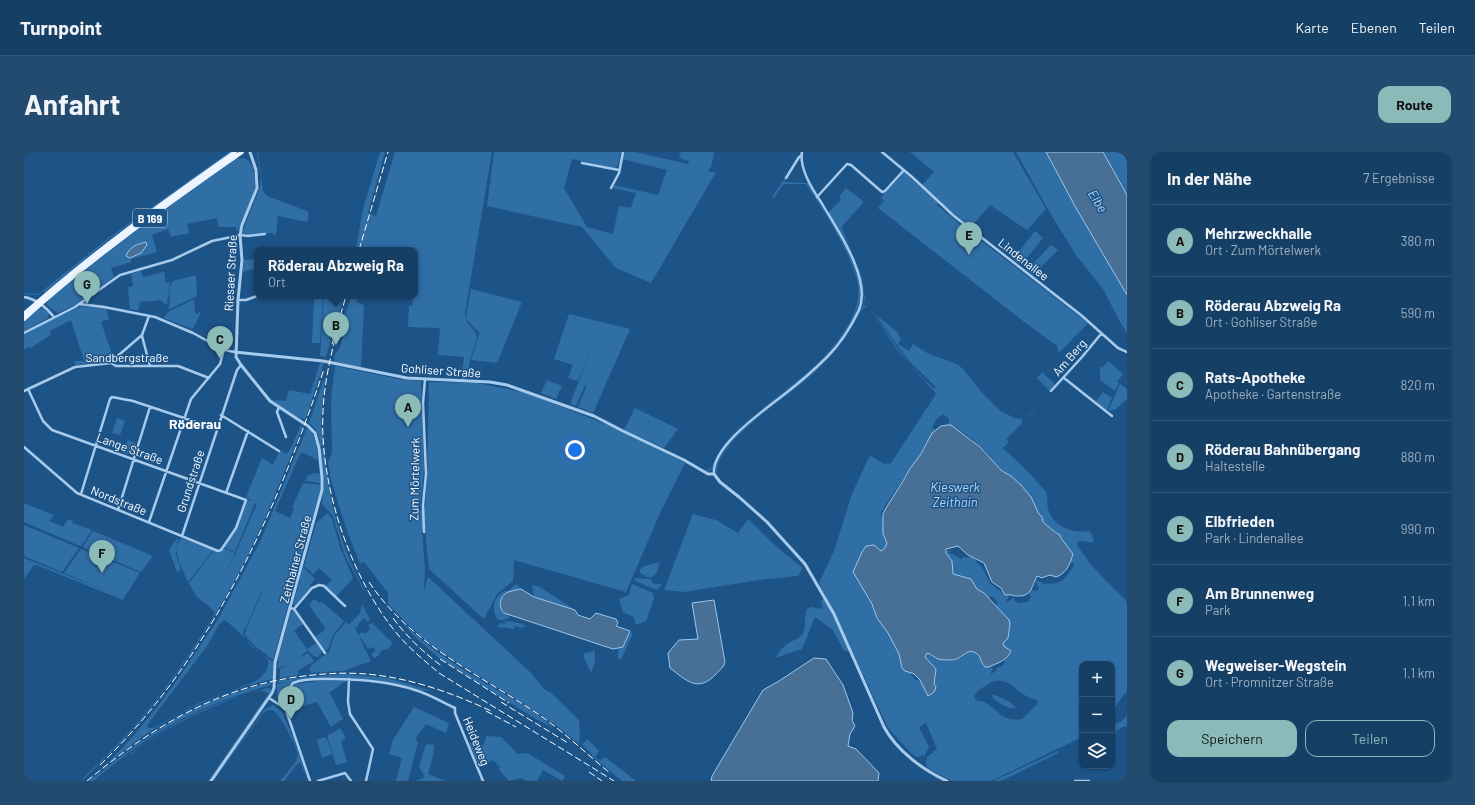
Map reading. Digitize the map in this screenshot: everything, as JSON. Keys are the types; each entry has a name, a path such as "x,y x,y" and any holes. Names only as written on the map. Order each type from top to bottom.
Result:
{"main road":[{"name":"B 169","path":"24,319 40,302 112,240 235,152"},
{"name":"B 169","path":"24,314 138,226 242,152"}],"street":[{"name":"Riesaer Straße","path":"235,352 242,260 240,235 242,224 257,188 256,170 250,152"},
{"path":"612,188 619,170 623,152"},
{"name":"Lindenallee","path":"882,152 954,216 1082,316 1118,348 1127,352"},
{"path":"786,178 801,153"},
{"path":"801,153 806,176 836,228 856,267 860,283 861,301 857,314 843,336 826,358 732,438 718,459 713,469 714,474 720,482 766,522 805,564 834,614 884,727 890,737 921,766 947,781"},
{"path":"582,163 619,170"},
{"path":"817,197 847,164 851,165 882,192 885,192 904,170"},
{"path":"24,333 79,304 120,275 172,260 208,242 240,235 248,236 265,234"},
{"path":"24,297 40,302 54,317"},
{"path":"238,300 246,300 254,297"},
{"path":"79,304 104,306 149,316 193,333 224,350 235,352 236,358 241,365 270,401 279,407 278,412 286,437"},
{"path":"111,363 142,335 149,316"},
{"name":"Am Berg","path":"1051,391 1064,378 1101,334"},
{"path":"142,335 150,366"},
{"path":"150,522 191,398 220,364 224,350"},
{"name":"Gohliser Straße","path":"235,352 320,361 406,378 490,382 513,387 594,416 684,460 708,474 714,474"},
{"name":"Sandbergstraße","path":"24,391 75,367 111,363 116,366 178,366 209,378"},
{"name":"Grundstraße","path":"182,536 236,370 241,365"},
{"path":"1064,378 1112,416"},
{"name":"Zum Mörtelwerk","path":"424,532 423,505 426,474 423,403 425,379"},
{"name":"Lange Straße","path":"28,389 43,421 52,430 246,500 236,528 220,551"},
{"path":"81,494 110,399 114,397 150,407 217,430"},
{"path":"118,510 150,407"},
{"name":"Zeithainer Straße","path":"211,781 269,698 274,688 276,662 292,609 322,490 318,442 315,433 308,426 279,407"},
{"path":"221,415 279,451"},
{"path":"226,493 248,431"},
{"name":"Nordstraße","path":"24,447 77,493 220,551"},
{"path":"325,653 292,609 312,588 319,585 324,586 345,606"},
{"path":"278,704 291,685 295,682 349,679 348,702 350,714 373,749 366,781"},
{"name":"Heideweg","path":"349,679 400,686 417,690 455,708 455,712 483,781"},
{"path":"269,698 284,708 287,713 310,781"},
{"path":"318,781 346,773 352,781"},
{"path":"1075,781 1089,781"}],"shaded area":[{"path":"229,152 232,152 111,238 45,292 44,291 37,295 24,294 37,294 41,292 110,237"},
{"path":"258,152 263,191 267,196 308,212 307,222 278,216 276,235 271,233 250,235 242,233 260,187 261,178"},
{"path":"380,152 385,152 368,213 376,216 395,152 492,152 465,313 467,322 475,332 477,338 470,360 467,377 465,379 461,379 464,357 438,355 440,328 408,327 409,306 412,306 413,299 418,299 418,247 356,247 363,209"},
{"path":"494,152 621,152 618,165 615,168 572,159 564,188 587,227 613,234 619,206 631,208 636,193 613,188 614,185 658,195 667,170 622,159 624,152 635,152 688,164 689,161 679,158 681,152 713,152 714,154 711,167 708,169 710,172 716,172 651,283 616,268 582,227 487,206"},
{"path":"910,152 1013,152 1046,209 1027,230 990,205 971,227 938,201 922,185 934,172"},
{"path":"1016,152 1046,152 1076,208 1127,295 1127,333 1103,289 1076,255 1053,218"},
{"path":"1103,152 1127,152 1127,195"},
{"path":"244,158 249,161 252,166 255,185 251,200 239,230 236,230 236,227 218,227 217,218 187,224 189,233 184,235 171,237 168,229 152,235 157,252 131,259 131,262 111,268 114,277 75,305 57,313 48,306 47,303 50,298 118,244 235,159"},
{"path":"904,172 938,203 937,205 962,226 1088,323 1059,353 1057,346 878,208 884,201 881,197 901,176 900,175"},
{"path":"785,178 786,179 784,182 808,183 850,256 859,282 859,303 851,323 836,344 826,355 849,324 858,301 858,286 851,261 821,206 806,184 785,184 774,198 772,197"},
{"path":"846,188 864,202 842,226 842,229 862,277 866,303 863,297 860,275 857,267 850,251 828,213 841,200 839,197"},
{"path":"1035,231 1043,238 1021,265 1013,259"},
{"path":"1051,245 1058,250 1033,275 1027,270"},
{"path":"254,259 254,269 243,272 244,260"},
{"path":"141,271 143,277 164,272 166,283 170,282 167,305 160,300 144,301 140,302 138,311 130,309 128,287 133,286 131,274"},
{"path":"196,275 197,296 168,310 169,292 173,281"},
{"path":"471,289 522,302 497,363 471,360 480,333 466,317"},
{"path":"194,299 195,313 199,314 199,312 201,312 192,329 164,318 168,312"},
{"path":"314,299 323,299 320,343 312,343"},
{"path":"324,299 343,299 325,360 325,357 320,356"},
{"path":"351,299 358,299 356,302 364,305 361,368 335,362 334,359 340,348 342,338 338,333"},
{"path":"864,305 867,307 863,308 850,329 841,343 822,366 761,415 735,439 725,451 719,463 717,474 716,465 729,444 739,433 762,413 820,367 848,332"},
{"path":"82,306 106,308 109,319 101,322 113,357 108,362 76,365 74,361 84,361 71,320 50,331 51,335 24,350 24,335 29,331 30,332 34,328"},
{"path":"43,308 49,313 48,318 24,331 24,321 38,309"},
{"path":"870,309 907,361 934,389 936,387 908,360 875,314 897,332 901,339 898,344 909,351 913,344 929,354 957,364 999,410 1014,418 1022,419 1022,423 1006,439 1009,442 1003,448 1047,493 1048,509 1054,520 1059,525 1071,530 1084,532 1090,531 1094,540 1092,543 1079,541 1077,545 1091,565 1127,602 1127,692 1115,707 1115,661 1079,661 1079,738 991,781 952,781 929,769 926,765 927,757 937,749 926,723 919,727 929,747 924,756 916,757 911,753 888,728 852,651 844,651 833,630 815,617 802,649 775,658 785,645 802,635 805,627 805,615 807,609 812,607 823,609 821,601 826,597 819,583 834,551 852,494 869,457 871,456 884,464 891,463 936,394 898,351","holes":["943,414 949,419 949,425 958,429 975,442 988,454 1002,471 1025,490 1032,499 1045,523 1051,530 1060,535 1072,552 1070,561 1074,564 1067,575 1057,583 1044,584 1035,579 1039,589 1036,591 1031,590 1029,593 1031,597 1028,602 1019,603 1015,601 1014,597 1007,603 1006,601 1009,597 1008,594 1005,595 990,583 982,567 976,562 975,559 970,556 969,558 964,557 961,559 949,553 951,549 946,553 951,559 953,574 971,579 977,589 982,591 989,599 991,596 997,601 996,607 1006,616 1003,646 1011,651 1010,656 1004,660 1005,662 1003,665 991,674 993,669 991,666 988,667 982,664 981,660 973,651 950,661 943,660 927,653 925,657 935,667 936,676 934,684 936,687 927,695 921,681 915,680 910,673 902,668 899,654 888,633 877,618 872,604 854,572 866,546 874,545 881,551 885,548 887,543 883,535 883,517 881,516 881,512 918,459 935,430 932,427 936,420","994,681 1009,684 1029,698 1038,701 1037,704 1022,719 1015,720 1006,718 991,706 976,700 974,696 980,689"]},
{"path":"569,314 630,329 593,413 578,407 587,385 585,385 576,406 570,404 593,344 578,381 568,378 573,365 554,359"},
{"path":"1108,361 1123,374 1117,382 1119,383 1115,391 1100,380 1100,366 1102,368"},
{"path":"320,363 324,363 305,420 271,400 286,401 289,390 310,394"},
{"path":"335,366 398,379 421,381 424,467 420,510 425,508 429,382 477,383 527,393 623,431 685,463 660,513 626,592 514,560 513,581 497,594 484,619 429,569 425,531 422,531 425,568 424,591 428,577 530,672 545,690 551,693 579,720 579,744 546,718 457,663 426,640 406,623 388,604 388,593 364,562 360,564 346,528 331,480 328,462 332,453 331,400"},
{"path":"1042,372 1055,384 1050,391 1037,378"},
{"path":"325,376 321,420 324,446 320,446 316,431 309,423"},
{"path":"547,380 562,386 556,399 541,393"},
{"path":"1120,384 1127,389 1127,399 1115,410 1108,411"},
{"path":"1103,392 1112,398 1107,410 1096,401"},
{"path":"635,408 678,429 664,448 624,430"},
{"path":"755,414 732,436 710,471 706,472 706,470 710,469 723,447 739,427"},
{"path":"117,418 125,421 120,435 112,433"},
{"path":"301,425 303,426 258,534 239,574 211,621 181,667 148,711 126,737 80,781 128,733 156,700 176,673 213,617 215,612 206,604 236,554 257,504 255,503 235,552 224,547 236,528 247,500 252,501 246,497 262,458 273,465 280,450 286,454 290,450"},
{"path":"307,428 315,438 318,460 301,452 275,511 290,518 294,509 292,508 303,483 320,485 320,490 273,660 255,646 245,635 247,626 262,591 243,633 246,639 229,623 224,620 220,623 207,646 147,726 149,728 153,728 179,714 143,736 105,766 130,740 178,679 217,621 260,542"},
{"path":"128,440 136,444 133,455 124,453"},
{"path":"324,448 332,503 342,540 356,574 365,590 363,589 345,556 333,516 322,504 324,484 320,450"},
{"path":"312,473 320,474 320,483 305,481 308,475 311,475"},
{"path":"24,503 54,515 49,521 63,527 68,519 73,521 72,523 92,530 80,546 24,522"},
{"path":"328,513 332,519 340,547 353,578 336,597 326,588 332,580 319,568 313,574 304,566 316,523"},
{"path":"693,514 716,520 738,533 748,519 779,549 803,568 798,576 758,580 685,592 664,590"},
{"path":"24,525 79,548 62,572 24,556"},
{"path":"93,531 153,556 141,572 84,548 83,546"},
{"path":"178,537 176,555 181,570 177,572 169,550"},
{"path":"181,538 213,550 188,582 178,560 177,554 178,543"},
{"path":"223,548 235,553 235,555 206,604 196,596 189,583 214,550 221,552"},
{"path":"81,549 140,573 124,598 64,573"},
{"path":"24,558 124,598 123,600 37,565 34,565 24,579"},
{"path":"660,562 656,573 652,577 650,578 640,573 642,567"},
{"path":"303,567 315,579 310,585 311,588 295,606 293,604 299,583 301,582 299,581"},
{"path":"635,578 650,579 654,584 662,584 658,589 654,589 634,580"},
{"path":"517,584 521,589 515,591 501,610 510,615 509,618 498,620 494,612 494,604 497,597 504,591 509,590"},
{"path":"632,584 653,593 654,599 646,621 636,625 634,617 623,612 619,599 629,595"},
{"path":"532,585 540,587 575,610 534,597"},
{"path":"314,599 319,603 322,602 344,621 333,635 327,650 323,649 315,637 326,629 309,605"},
{"path":"362,604 370,620 367,622 365,618 360,622 355,630 357,631 358,635 362,632 365,634 370,629 368,625 372,623 393,643 387,650 384,649 375,658 371,655 375,651 374,647 368,649 361,638 360,639 371,661 343,671 311,673 309,668 329,652 334,636 346,622 349,625 360,613"},
{"path":"293,610 303,624 294,631 307,649 316,643 321,649 321,654 318,657 314,656 307,650 294,661 277,668 279,661 277,661 291,612"},
{"path":"399,619 413,633 445,657 530,709 553,728 536,719 439,658 413,635"},
{"path":"508,621 526,626 521,628 515,626 514,629 497,627 500,623 506,624 504,622"},
{"path":"630,631 633,634 621,659 618,659 618,649 625,644"},
{"path":"595,651 595,662 591,673 583,656 585,653"},
{"path":"308,653 314,661 299,670 298,675 280,678 280,669"},
{"path":"262,654 273,662 273,679 228,692 185,710 199,703 257,680 265,673 268,667 268,660"},
{"path":"343,674 388,678 431,691 383,681 349,678 325,679 291,681 294,681 280,700 277,698 277,684 288,682 279,683 277,681"},
{"path":"318,681 346,681 329,693 343,719 331,727 317,702 297,708 294,704 288,707 282,702 295,684"},
{"path":"272,682 271,685 214,704 172,724 150,737 93,781 89,781 138,744 180,717 218,699"},
{"path":"267,688 271,689 270,693 208,781 269,693 260,691 242,696"},
{"path":"991,694 1009,701 1016,708 1009,708 995,699"},
{"path":"233,699 179,723 147,742 186,718 217,704"},
{"path":"273,705 282,712 294,740 308,781 300,762 284,781 280,781 293,765 298,755 295,745 284,725 277,714 270,710 263,713 214,781 264,710"},
{"path":"414,707 449,723 446,733 426,724 415,739 418,742 408,781 396,781 402,758 389,754 393,740"},
{"path":"1127,715 1127,726 1122,727 1115,732 1115,724 1122,721"},
{"path":"340,728 346,738 341,742 347,762 336,765 327,735"},
{"path":"486,736 501,737 518,754 527,753 565,776 562,781 543,770 537,781 527,781 522,778 509,781 499,770 500,767 493,760 479,766 469,743 484,745"},
{"path":"324,737 327,739 332,754 322,758 317,740"},
{"path":"587,739 599,751 595,757 600,761 605,757 636,781 622,781 591,755 592,754 582,745"},
{"path":"144,744 131,755 130,754"},
{"path":"426,744 434,745 428,774 445,781 416,781 425,777 419,767"},
{"path":"1058,751 1058,753 1001,781 993,781"}],"water":[{"name":"Elbe","path":"1046,152 1103,152 1127,195 1127,295 1076,208"},
{"path":"146,242 147,245 141,253 130,258 126,256 129,250 134,246"},
{"name":"Kieswerk Zeithain","path":"951,425 980,447 1002,471 1011,476 1021,485 1031,497 1042,517 1043,522 1060,535 1073,554 1069,565 1063,573 1056,577 1050,575 1041,578 1037,576 1031,590 1026,595 1018,596 1005,595 1001,588 992,582 984,563 968,555 958,546 946,549 946,553 952,561 953,574 971,579 977,589 984,593 1009,620 1010,624 1008,638 1003,643 1004,646 1011,651 1005,659 988,667 985,667 979,656 972,652 968,652 959,658 951,660 938,659 927,653 925,657 936,669 934,684 936,687 934,692 928,696 920,680 914,674 905,671 902,668 899,654 888,633 877,618 872,604 853,572 866,546 874,545 881,551 885,548 887,543 883,534 883,514 886,508 909,470 921,454 932,433 941,426"},
{"path":"521,589 534,597 575,610 578,615 590,619 596,613 616,619 618,623 616,626 630,631 623,647 613,649 504,613 500,603 502,597 508,592"},
{"path":"714,600 725,662 722,668 710,680 704,683 693,683 687,681 670,668 668,653 679,640 698,639 692,603"},
{"path":"814,658 826,659 843,685 853,713 852,720 855,726 850,734 848,746 856,749 879,773 878,781 711,781 712,776 763,690"}],"railway":[{"path":"360,247 388,152"},
{"path":"332,344 345,299"},
{"path":"335,339 327,375 323,411 323,440 326,470 342,530 353,560 366,588 399,636 439,673 614,781"},
{"path":"100,765 140,723 175,678 207,631 236,581 284,477 324,369"},
{"path":"369,582 385,603 403,622 423,639 465,669 542,717 610,773"},
{"path":"393,618 416,644 443,667"},
{"path":"440,659 509,703"},
{"path":"87,781 136,743 188,712 215,699 243,689 273,681 304,676 358,673 391,677 435,688 491,711"},
{"path":"501,702 568,743"},
{"path":"486,711 516,727"},
{"path":"589,772 602,781"}],"place":[{"name":"Elbfrieden","path":"969,255"},
{"name":"Wegweiser-Wegstein","path":"87,304"},
{"name":"Röderau Abzweig Ra","path":"336,345"},
{"name":"Rats-Apotheke","path":"220,359"},
{"name":"Mehrzweckhalle","path":"408,427"},
{"name":"Am Brunnenweg","path":"102,573"},
{"name":"Röderau Bahnübergang","path":"291,719"}],"district":[{"name":"Röderau","path":"195,423"}]}
